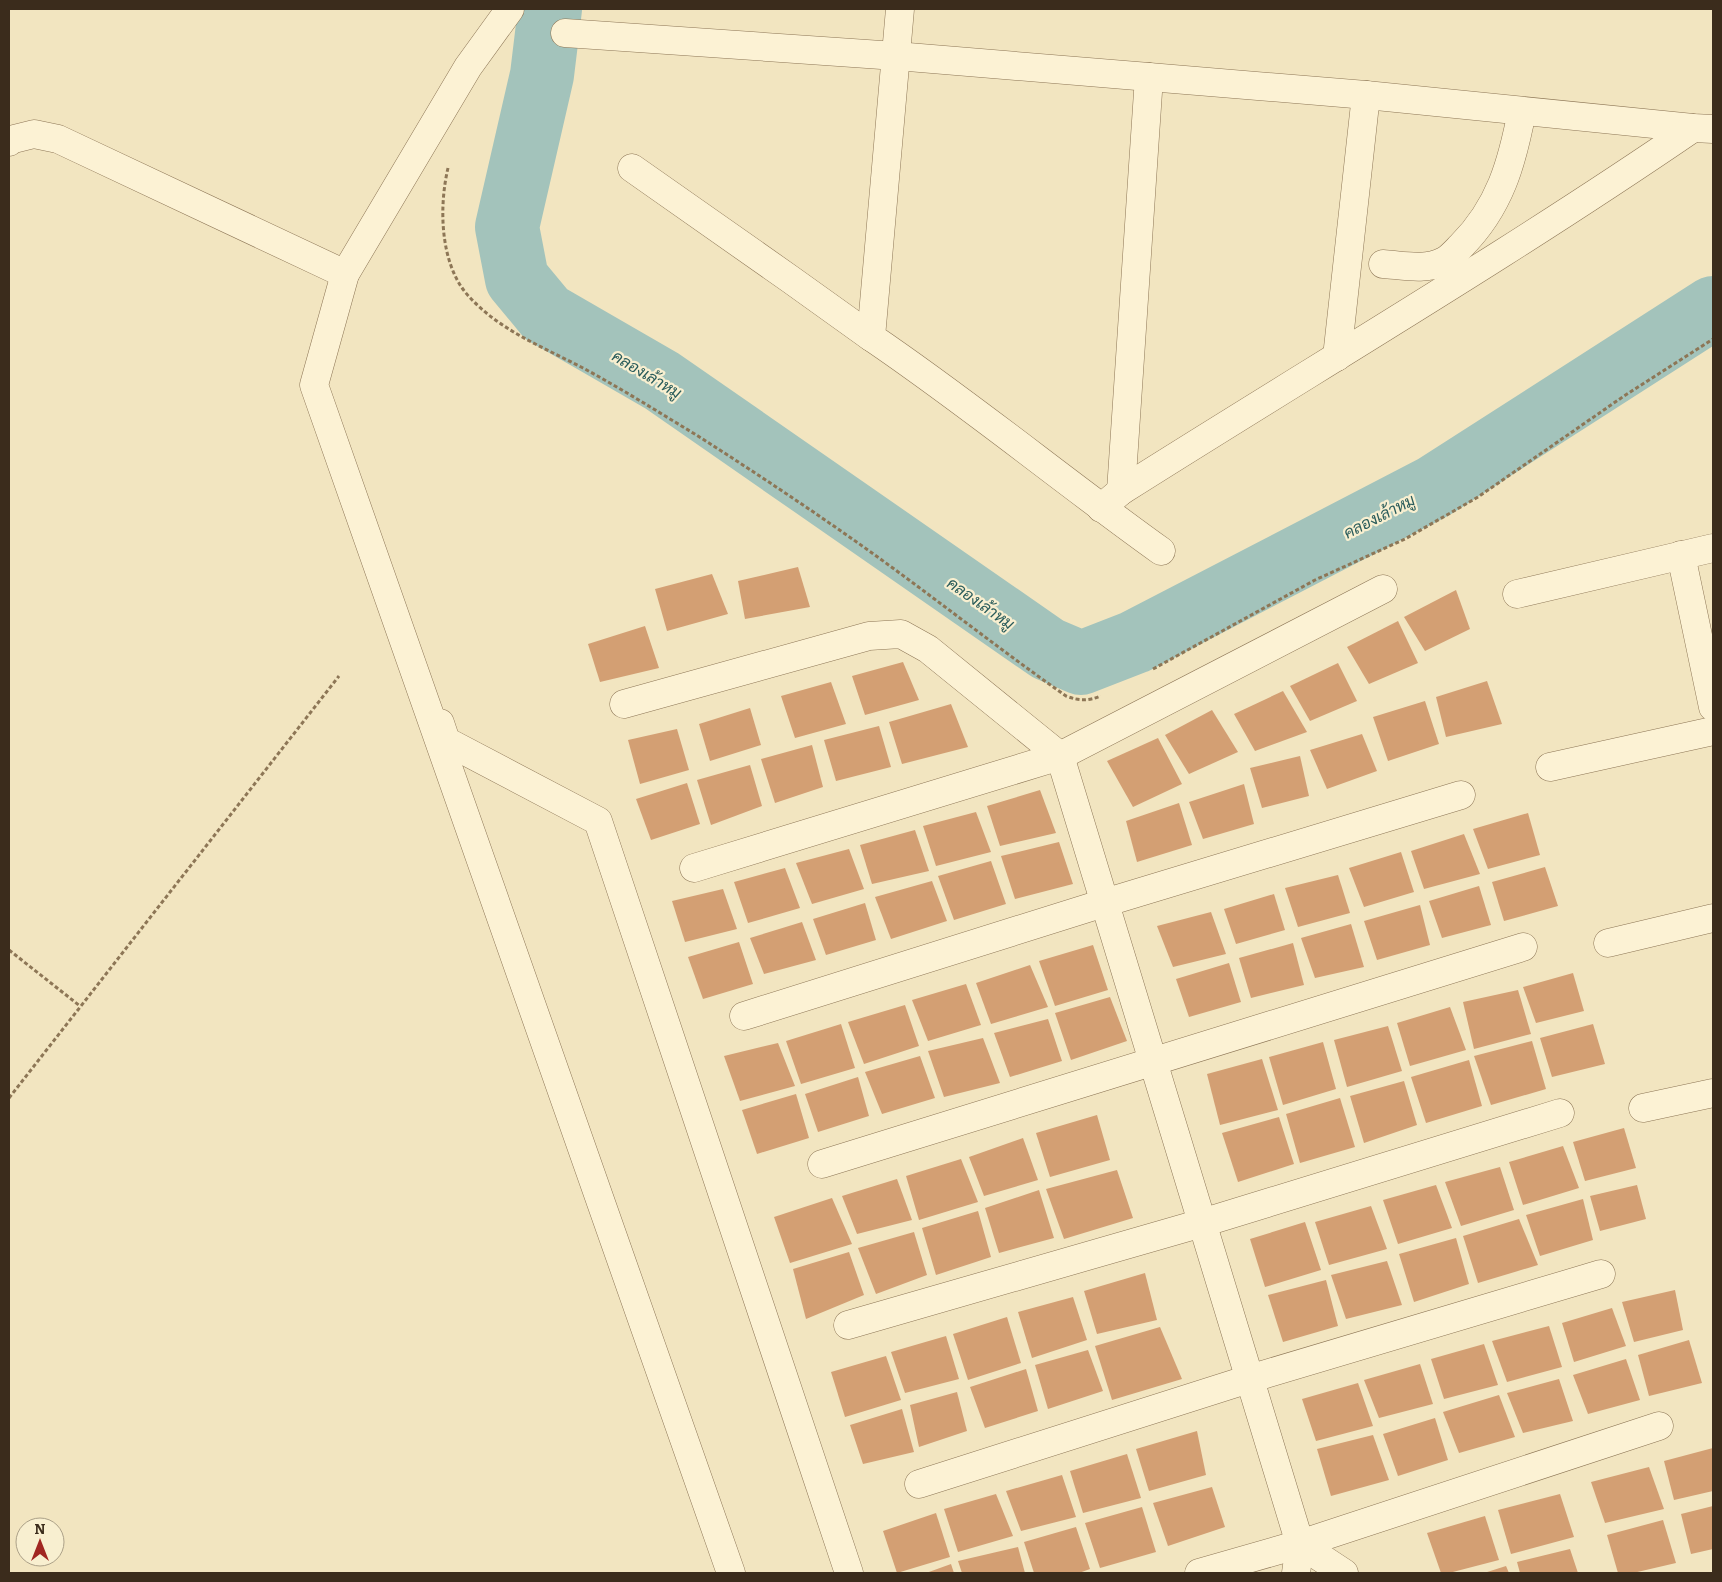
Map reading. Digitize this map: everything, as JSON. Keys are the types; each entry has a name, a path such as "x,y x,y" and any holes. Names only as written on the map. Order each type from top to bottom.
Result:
{"street":[{"path":"871,337 900,9"},
{"path":"508,12 468,67 345,274 314,385 731,1573"},
{"path":"565,33 896,56 1366,95 1703,129"},
{"path":"1111,499 1149,77"},
{"path":"1337,357 1366,95"},
{"path":"1383,264 1425,266 1443,262 1473,234 1502,188 1514,152 1522,111"},
{"path":"1111,499 1703,129"},
{"path":"9,140 34,134 58,139 345,274"},
{"path":"632,168 871,337 1111,499 1161,551"},
{"path":"345,274 326,378 446,741 598,821 849,1573"},
{"path":"1517,594 1713,548"},
{"path":"1681,556 1713,707"},
{"path":"694,868 1060,756 1383,589"},
{"path":"624,704 870,636 901,634 928,649 1060,756 1300,1544 1296,1573"},
{"path":"1550,767 1713,731"},
{"path":"744,1016 1104,903 1460,795"},
{"path":"1608,943 1713,918"},
{"path":"822,1164 1524,947"},
{"path":"1643,1108 1713,1093"},
{"path":"848,1325 1202,1224 1560,1112"},
{"path":"918,1484 1249,1379 1601,1274"},
{"path":"1199,1573 1300,1544 1659,1426"},
{"path":"1300,1544 1344,1573"}],"path":[{"path":"9,1098 339,676"},
{"path":"9,950 80,1006"}],"building":[{"path":"798,567 810,607 745,619 738,581"},
{"path":"712,574 728,614 667,631 655,589"},
{"path":"1456,590 1470,629 1425,651 1404,617"},
{"path":"1398,621 1418,663 1369,684 1347,647"},
{"path":"645,626 659,668 600,682 588,644"},
{"path":"903,662 919,700 865,715 852,676"},
{"path":"1338,663 1357,701 1310,721 1290,686"},
{"path":"1487,681 1502,724 1446,737 1436,697"},
{"path":"831,682 846,724 795,738 781,696"},
{"path":"1283,691 1307,732 1255,751 1234,714"},
{"path":"1425,701 1439,744 1388,761 1373,717"},
{"path":"951,704 968,747 902,764 889,722"},
{"path":"750,708 761,745 710,761 699,724"},
{"path":"1212,710 1238,752 1189,774 1165,735"},
{"path":"879,726 891,767 836,781 824,740"},
{"path":"677,729 689,770 640,784 628,740"},
{"path":"1362,734 1377,771 1327,789 1310,750"},
{"path":"1158,738 1182,784 1133,807 1107,761"},
{"path":"812,745 823,787 775,803 761,759"},
{"path":"1300,756 1309,796 1262,808 1250,768"},
{"path":"750,765 762,806 711,825 697,780"},
{"path":"687,783 700,824 651,840 636,799"},
{"path":"1244,784 1254,824 1203,839 1189,802"},
{"path":"1040,790 1056,833 1000,846 987,806"},
{"path":"1179,803 1192,845 1137,862 1126,821"},
{"path":"976,812 991,852 936,866 923,826"},
{"path":"1528,813 1540,855 1488,869 1473,829"},
{"path":"915,830 929,871 872,884 860,845"},
{"path":"1464,834 1480,874 1424,889 1411,851"},
{"path":"1059,842 1073,884 1015,899 1001,856"},
{"path":"849,849 864,889 812,904 796,863"},
{"path":"1401,852 1414,892 1364,907 1349,868"},
{"path":"991,861 1006,904 954,920 938,876"},
{"path":"1545,867 1558,906 1504,921 1492,882"},
{"path":"785,868 800,908 748,923 734,882"},
{"path":"1338,875 1350,913 1298,927 1285,888"},
{"path":"932,881 947,921 891,939 875,897"},
{"path":"1479,886 1491,925 1442,938 1429,901"},
{"path":"723,889 737,929 685,942 672,901"},
{"path":"1274,894 1285,930 1236,944 1224,909"},
{"path":"865,903 876,940 826,955 813,919"},
{"path":"1420,905 1430,945 1377,960 1364,921"},
{"path":"1211,912 1226,954 1173,967 1157,926"},
{"path":"802,922 816,960 764,974 750,938"},
{"path":"1351,924 1364,967 1315,978 1301,938"},
{"path":"739,942 753,984 703,999 688,957"},
{"path":"1293,943 1304,985 1251,998 1239,958"},
{"path":"1093,945 1108,990 1055,1006 1039,961"},
{"path":"1229,963 1241,1002 1189,1017 1176,979"},
{"path":"1030,965 1048,1007 991,1024 976,983"},
{"path":"1573,973 1584,1011 1536,1023 1523,987"},
{"path":"966,984 981,1025 928,1041 912,1000"},
{"path":"1518,990 1531,1034 1474,1049 1463,1002"},
{"path":"1110,997 1127,1041 1071,1060 1055,1013"},
{"path":"905,1005 919,1046 864,1064 848,1022"},
{"path":"1450,1007 1466,1050 1410,1066 1397,1023"},
{"path":"1048,1019 1062,1061 1010,1077 994,1033"},
{"path":"841,1024 855,1068 801,1084 786,1041"},
{"path":"1593,1024 1605,1064 1552,1077 1540,1038"},
{"path":"1388,1026 1402,1071 1347,1087 1334,1040"},
{"path":"983,1038 1000,1083 944,1097 928,1051"},
{"path":"1532,1041 1546,1089 1491,1105 1474,1056"},
{"path":"1323,1042 1336,1089 1283,1105 1269,1057"},
{"path":"778,1043 795,1086 740,1101 724,1056"},
{"path":"920,1056 935,1098 882,1114 865,1072"},
{"path":"1262,1059 1278,1110 1220,1125 1207,1074"},
{"path":"1469,1060 1482,1106 1426,1123 1411,1077"},
{"path":"858,1077 869,1116 818,1132 805,1094"},
{"path":"1404,1081 1417,1125 1364,1143 1350,1096"},
{"path":"796,1094 809,1138 757,1154 742,1110"},
{"path":"1340,1098 1355,1147 1300,1163 1286,1114"},
{"path":"1097,1115 1110,1160 1050,1177 1036,1133"},
{"path":"1279,1117 1294,1164 1238,1182 1222,1133"},
{"path":"1624,1128 1636,1168 1585,1181 1573,1142"},
{"path":"1023,1138 1038,1180 984,1196 969,1157"},
{"path":"1563,1146 1579,1188 1523,1205 1509,1162"},
{"path":"961,1159 978,1202 919,1220 906,1176"},
{"path":"1500,1167 1514,1210 1461,1226 1445,1182"},
{"path":"1117,1170 1133,1218 1064,1239 1046,1189"},
{"path":"897,1179 912,1220 857,1234 842,1196"},
{"path":"1436,1185 1452,1228 1398,1244 1383,1200"},
{"path":"1637,1185 1646,1219 1600,1231 1590,1196"},
{"path":"1039,1190 1054,1238 999,1253 985,1208"},
{"path":"832,1198 852,1244 790,1263 774,1217"},
{"path":"1583,1199 1593,1240 1540,1256 1526,1215"},
{"path":"1371,1206 1387,1249 1329,1265 1315,1222"},
{"path":"978,1211 991,1257 936,1275 922,1228"},
{"path":"1519,1219 1538,1265 1478,1283 1463,1236"},
{"path":"1305,1222 1321,1270 1265,1287 1250,1239"},
{"path":"914,1232 927,1275 876,1294 858,1248"},
{"path":"1456,1238 1469,1284 1414,1302 1399,1254"},
{"path":"849,1252 864,1295 806,1319 793,1269"},
{"path":"1387,1261 1402,1305 1346,1319 1331,1275"},
{"path":"1145,1273 1157,1320 1097,1334 1084,1291"},
{"path":"1326,1280 1338,1326 1283,1342 1268,1295"},
{"path":"1675,1290 1683,1330 1634,1342 1622,1302"},
{"path":"1073,1297 1087,1340 1032,1358 1018,1312"},
{"path":"1612,1308 1626,1346 1574,1362 1562,1323"},
{"path":"1007,1317 1021,1363 968,1380 953,1334"},
{"path":"1549,1326 1562,1367 1507,1382 1492,1341"},
{"path":"1160,1327 1182,1379 1112,1400 1095,1346"},
{"path":"946,1336 959,1379 905,1393 891,1352"},
{"path":"1689,1340 1702,1383 1649,1396 1638,1355"},
{"path":"1484,1344 1498,1385 1444,1399 1431,1359"},
{"path":"1088,1350 1103,1391 1048,1409 1035,1365"},
{"path":"886,1356 901,1400 845,1417 831,1372"},
{"path":"1626,1359 1640,1400 1588,1414 1573,1375"},
{"path":"1420,1364 1433,1404 1379,1418 1364,1380"},
{"path":"1026,1369 1038,1411 985,1428 970,1387"},
{"path":"1559,1379 1573,1421 1523,1433 1507,1393"},
{"path":"1358,1383 1373,1426 1316,1441 1302,1399"},
{"path":"957,1392 967,1431 919,1447 910,1405"},
{"path":"1499,1395 1515,1437 1459,1453 1443,1412"},
{"path":"902,1409 914,1452 863,1464 850,1425"},
{"path":"1435,1418 1448,1460 1398,1476 1383,1434"},
{"path":"1197,1431 1206,1475 1149,1491 1136,1449"},
{"path":"1373,1435 1389,1480 1331,1496 1317,1449"},
{"path":"1713,1448 1713,1491 1674,1500 1664,1461"},
{"path":"1127,1454 1141,1498 1083,1513 1070,1471"},
{"path":"1649,1467 1664,1509 1605,1523 1591,1482"},
{"path":"1062,1475 1076,1517 1021,1531 1006,1491"},
{"path":"1212,1487 1225,1527 1168,1546 1153,1503"},
{"path":"996,1494 1013,1536 958,1552 944,1509"},
{"path":"1560,1494 1574,1537 1511,1554 1498,1510"},
{"path":"1713,1506 1713,1549 1691,1554 1681,1514"},
{"path":"1142,1507 1156,1552 1100,1568 1085,1523"},
{"path":"936,1513 950,1557 897,1573 883,1531"},
{"path":"1485,1516 1499,1560 1449,1573 1441,1573 1427,1533"},
{"path":"1663,1520 1676,1563 1633,1573 1618,1573 1607,1535"},
{"path":"1076,1527 1090,1569 1079,1573 1034,1573 1024,1542"},
{"path":"1018,1547 1025,1573 962,1573 958,1561"},
{"path":"1570,1549 1578,1573 1520,1573 1517,1562"},
{"path":"951,1564 954,1573 926,1573"},
{"path":"1506,1566 1509,1573 1484,1573"}],"waterway":[{"name":"คลองเล้าหมู","path":"550,9 542,75 507,227 517,279 546,314 662,381 1048,649 1081,663 1135,642 1434,487 1713,308"}]}
